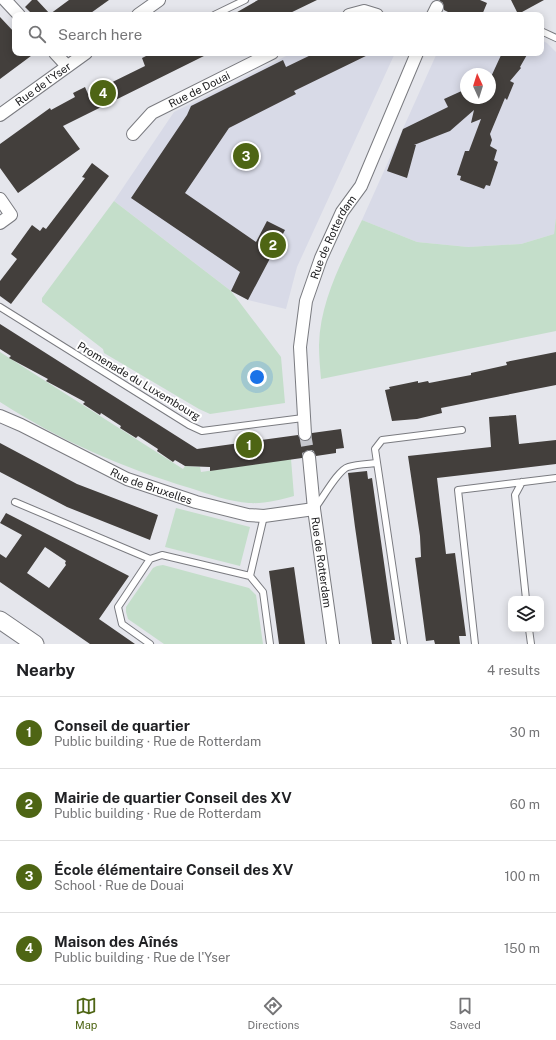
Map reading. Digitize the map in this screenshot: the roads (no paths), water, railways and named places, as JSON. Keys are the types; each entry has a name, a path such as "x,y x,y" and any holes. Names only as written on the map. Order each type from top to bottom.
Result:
{"main road":[{"path":"0,620 35,644"}],"street":[{"path":"5,0 16,12"},
{"path":"142,12 159,0"},
{"path":"58,56 67,66"},
{"name":"Rue de l'Yser","path":"0,115 82,56"},
{"name":"Rue de Douai","path":"133,134 152,113 266,56"},
{"name":"Rue de Rotterdam","path":"305,434 300,347 306,301 321,258 342,212 360,186 416,56"},
{"path":"0,200 11,215 0,223"},
{"name":"Rue de Bruxelles","path":"0,416 21,425 59,446 127,479 196,502 248,515 264,516 314,509"},
{"name":"Rue de Rotterdam","path":"309,457 314,509 333,644"}],"lane":[{"path":"220,12 245,0"},
{"path":"544,32 556,38"},
{"name":"Promenade du Luxembourg","path":"0,307 189,425 202,431 303,418"},
{"path":"404,644 375,449 382,440 462,430"},
{"path":"314,509 326,495 337,474 348,467 377,463"},
{"path":"475,644 458,490 556,478"},
{"path":"522,482 515,495 526,596"},
{"path":"15,502 150,559"},
{"path":"250,576 264,516"},
{"path":"150,644 122,624 118,607 150,559 162,555 250,576 263,592 270,644"},
{"path":"529,632 531,644"}],"tunnel":[{"path":"305,434 309,457"}],"place":[{"name":"Maison des Aînés","path":"103,93"},
{"name":"École élémentaire Conseil des XV","path":"246,156"},
{"name":"Mairie de quartier Conseil des XV","path":"273,245"},
{"name":"Conseil de quartier","path":"249,445"}]}
